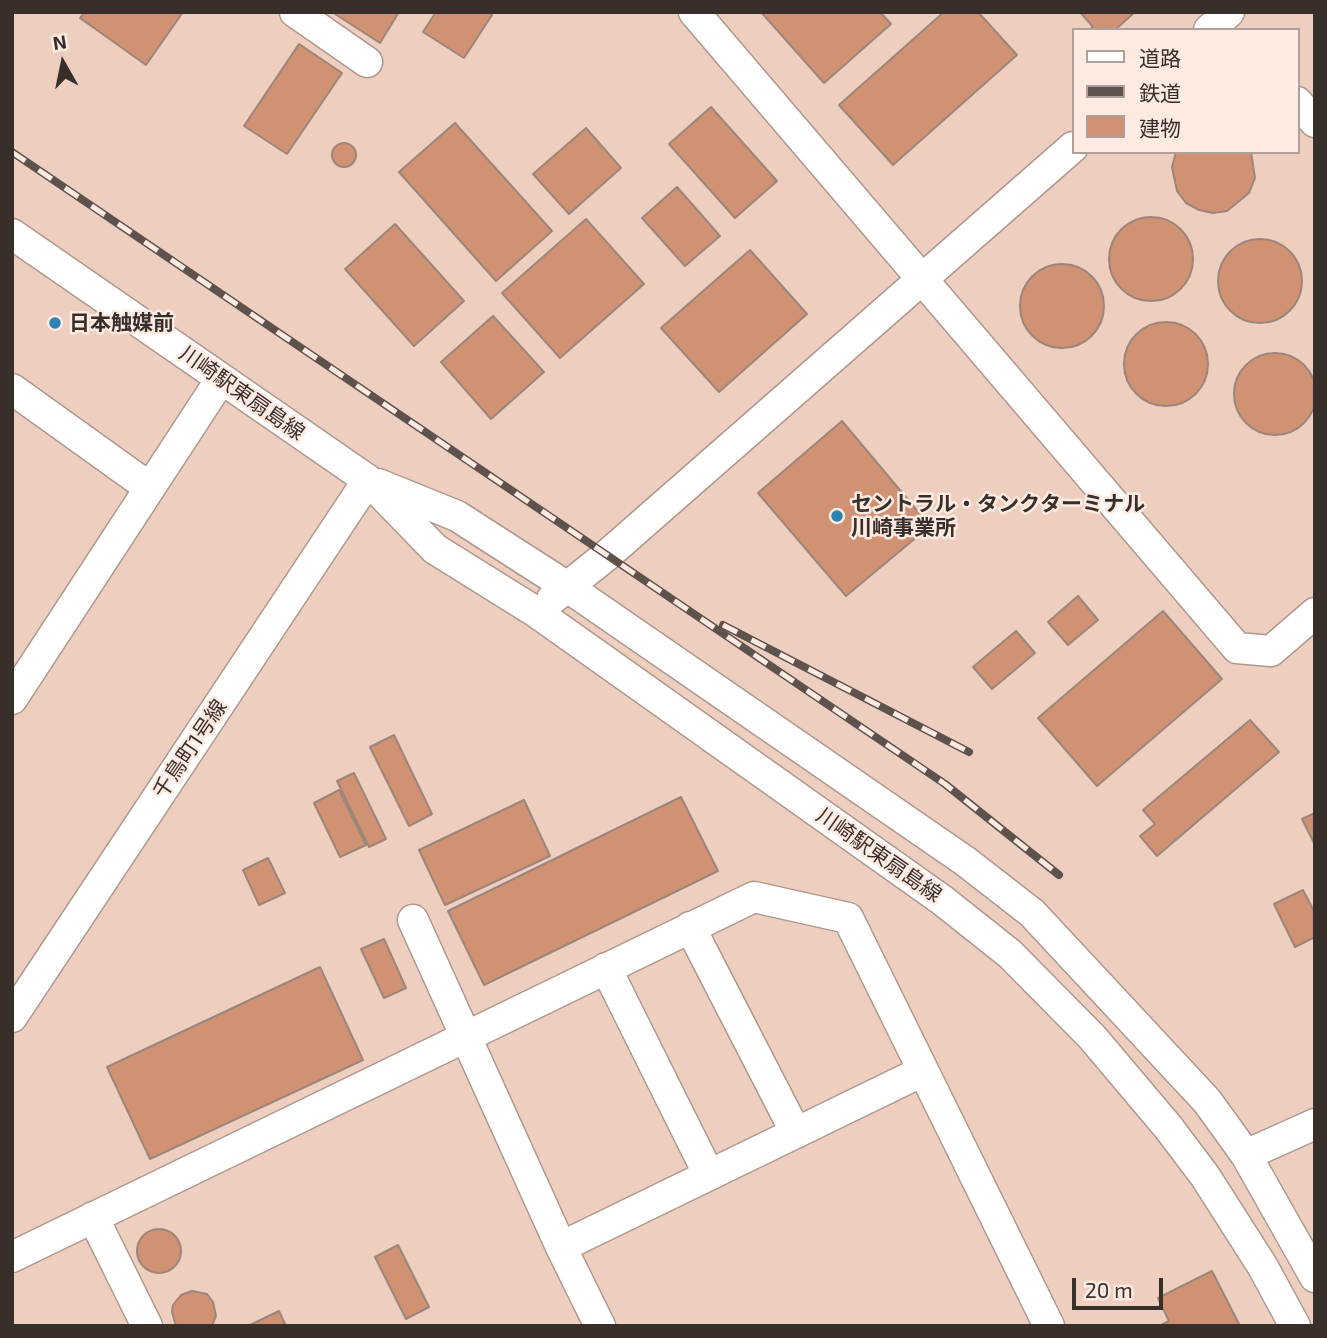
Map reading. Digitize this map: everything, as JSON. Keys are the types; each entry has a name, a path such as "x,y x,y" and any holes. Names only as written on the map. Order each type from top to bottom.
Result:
{"street":[{"path":"295,12 367,62"},
{"path":"694,12 1237,648 1271,651 1315,613"},
{"path":"1299,104 1315,122"},
{"path":"536,612 606,556 1072,148"},
{"name":"川崎駅東扇島線","path":"12,234 368,480 435,549 536,612 942,900 1010,954 1092,1037 1168,1126 1205,1176 1263,1266 1295,1326"},
{"path":"12,699 221,379"},
{"path":"12,389 150,488"},
{"name":"川崎駅東扇島線","path":"368,480 457,516 566,586 965,861 1032,914 1207,1101 1246,1155 1315,1277"},
{"name":"千鳥町1号線","path":"12,1017 368,480"},
{"path":"12,1257 754,897 848,918 1049,1326"},
{"path":"413,920 561,1247 600,1326"},
{"path":"690,928 796,1133"},
{"path":"606,968 709,1175"},
{"path":"561,1247 923,1072"},
{"path":"1246,1155 1315,1124"},
{"path":"93,1217 147,1326"}],"shaded area":[{"path":"12,12 1315,12 1315,1326 12,1326"}],"building":[{"path":"85,12 183,12 146,65 80,18"},
{"path":"332,12 399,12 380,43"},
{"path":"436,12 488,12 492,15 464,58 423,32"},
{"path":"761,12 880,12 891,24 824,83"},
{"path":"944,12 978,12 1017,55 893,165 839,105"},
{"path":"1080,12 1135,12 1117,28 1093,27"},
{"path":"299,44 342,73 287,154 244,126"},
{"path":"711,107 777,181 735,218 669,144"},
{"path":"455,123 552,231 496,281 399,172"},
{"path":"586,128 621,168 569,214 533,174"},
{"path":"344,143 353,146 356,155 353,164 344,167 335,164 332,155 335,146"},
{"path":"1175,154 1251,154 1255,178 1249,193 1227,211 1213,213 1186,203 1177,191 1172,167"},
{"path":"677,187 720,236 685,266 642,218"},
{"path":"1151,217 1174,224 1186,236 1193,259 1186,282 1174,294 1151,301 1128,294 1116,282 1109,259 1116,236 1128,224"},
{"path":"586,219 644,284 560,358 502,293"},
{"path":"395,224 464,301 414,346 345,269"},
{"path":"1260,239 1283,246 1295,258 1302,281 1295,304 1283,316 1260,323 1237,316 1225,304 1218,281 1225,258 1237,246"},
{"path":"750,250 807,314 719,392 661,328"},
{"path":"1062,264 1085,271 1097,283 1104,306 1097,329 1085,341 1062,348 1039,341 1027,329 1020,306 1027,283 1039,271"},
{"path":"493,316 544,372 491,419 441,362"},
{"path":"1166,322 1189,329 1201,341 1208,364 1201,387 1189,399 1166,406 1143,399 1131,387 1124,364 1131,341 1143,329"},
{"path":"1267,353 1283,353 1298,360 1309,371 1316,386 1313,410 1304,423 1283,435 1267,435 1252,428 1241,417 1234,402 1234,386 1241,371 1252,360"},
{"path":"842,421 930,526 846,596 758,493"},
{"path":"1078,596 1098,620 1068,645 1048,622"},
{"path":"1163,611 1222,679 1097,786 1038,718"},
{"path":"1016,631 1035,653 992,689 973,667"},
{"path":"1250,720 1279,752 1157,856 1140,836 1155,824 1143,810"},
{"path":"394,735 432,814 409,826 370,747"},
{"path":"354,773 386,839 369,847 337,781"},
{"path":"339,790 366,845 340,857 314,803"},
{"path":"681,797 718,871 484,985 448,911"},
{"path":"524,800 550,856 445,905 419,850"},
{"path":"1315,813 1315,845 1302,819"},
{"path":"268,858 285,893 259,905 243,870"},
{"path":"1303,890 1315,913 1315,937 1295,947 1274,904"},
{"path":"384,939 406,988 384,998 361,949"},
{"path":"320,967 363,1060 150,1159 107,1067"},
{"path":"159,1229 175,1235 181,1251 175,1267 159,1273 143,1267 137,1251 143,1235"},
{"path":"398,1245 429,1307 406,1319 375,1257"},
{"path":"1212,1271 1240,1326 1159,1326 1169,1321 1158,1298"},
{"path":"192,1291 207,1294 213,1302 216,1316 212,1326 176,1326 173,1305 181,1295"},
{"path":"279,1311 286,1326 250,1325"}],"railway":[{"path":"12,152 945,784 1059,875"},
{"path":"723,625 969,752"}],"place":[{"name":"日本触媒前","path":"55,323"},
{"name":"セントラル・タンクターミナル 川崎事業所","path":"837,516"}]}
